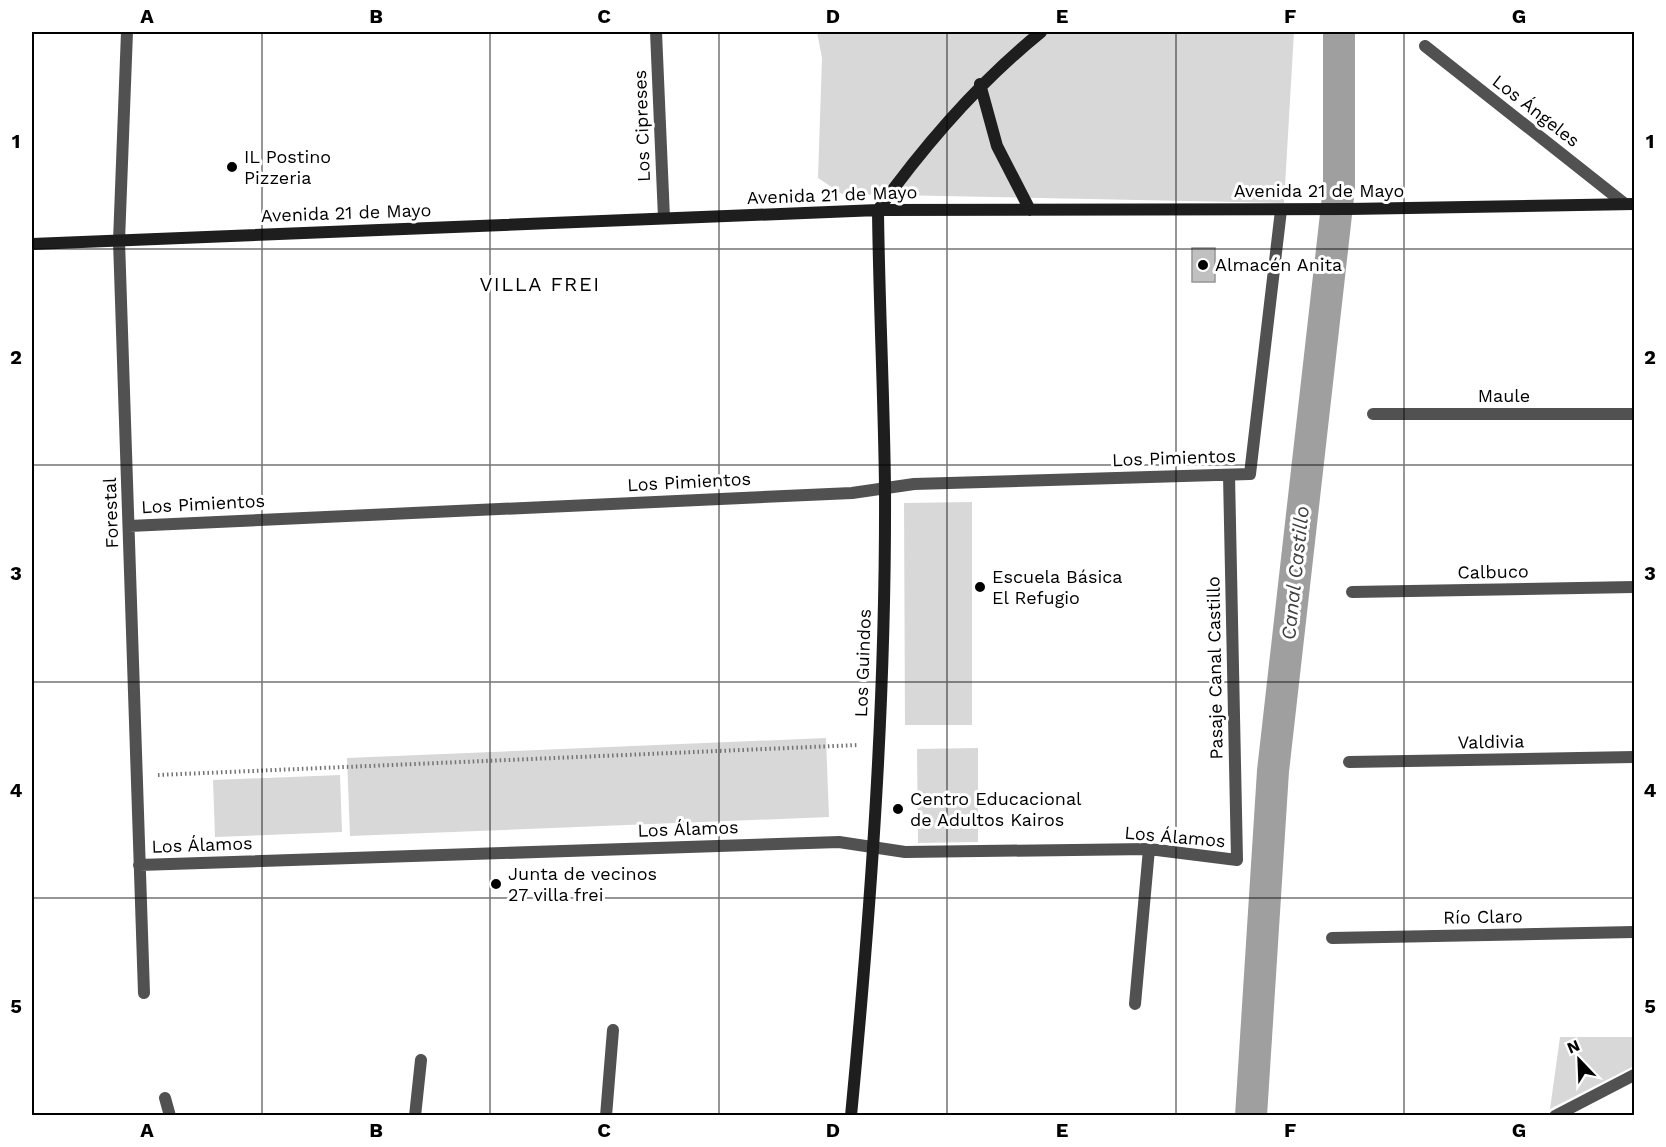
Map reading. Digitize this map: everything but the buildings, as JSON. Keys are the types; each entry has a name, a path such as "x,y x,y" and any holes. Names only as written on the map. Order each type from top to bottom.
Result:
{"street":[{"name":"Forestal","path":"127,32 120,241 144,993"},
{"name":"Los Cipreses","path":"656,32 664,218"},
{"path":"878,210 928,142 980,84 1041,32"},
{"name":"Los Ángeles","path":"1425,46 1630,204"},
{"path":"980,84 997,146 1030,210"},
{"name":"Avenida 21 de Mayo","path":"32,244 878,210 1281,210 1630,204"},
{"name":"Los Guindos","path":"851,1116 873,847 878,744 885,488 878,210"},
{"name":"Los Pimientos","path":"129,526 852,493 914,484 1250,474 1281,210"},
{"name":"Maule","path":"1373,414 1635,414"},
{"name":"Pasaje Canal Castillo","path":"1229,475 1237,860"},
{"name":"Calbuco","path":"1352,592 1635,587"},
{"name":"Valdivia","path":"1349,762 1635,757"},
{"name":"Los Álamos","path":"139,865 839,842 905,852 1149,849 1237,860"},
{"path":"1135,1004 1149,849"},
{"name":"Río Claro","path":"1332,938 1635,932"},
{"path":"606,1116 613,1030"},
{"path":"415,1116 421,1060"},
{"path":"1555,1116 1635,1075"},
{"path":"165,1098 170,1116"}],"path":[{"path":"136,776 878,744"}],"shaded area":[{"path":"817,32 1294,32 1284,203 842,194 818,178 822,58"},
{"path":"972,502 972,725 905,725 904,503"},
{"path":"826,738 829,817 350,836 347,758"},
{"path":"978,748 978,842 918,843 917,749"},
{"path":"340,775 342,832 215,837 213,780"},
{"path":"1560,1037 1634,1037 1634,1066 1550,1109"}],"waterway":[{"name":"Canal Castillo","path":"1251,1116 1273,771 1339,188 1339,32"}],"place":[{"name":"IL Postino Pizzeria","path":"232,167"},
{"name":"Almacén Anita","path":"1203,265"},
{"name":"Escuela Básica El Refugio","path":"980,587"},
{"name":"Centro Educacional de Adultos Kairos","path":"898,809"},
{"name":"Junta de vecinos 27 villa frei","path":"496,884"}],"district":[{"name":"VILLA FREI","path":"540,284"}]}
